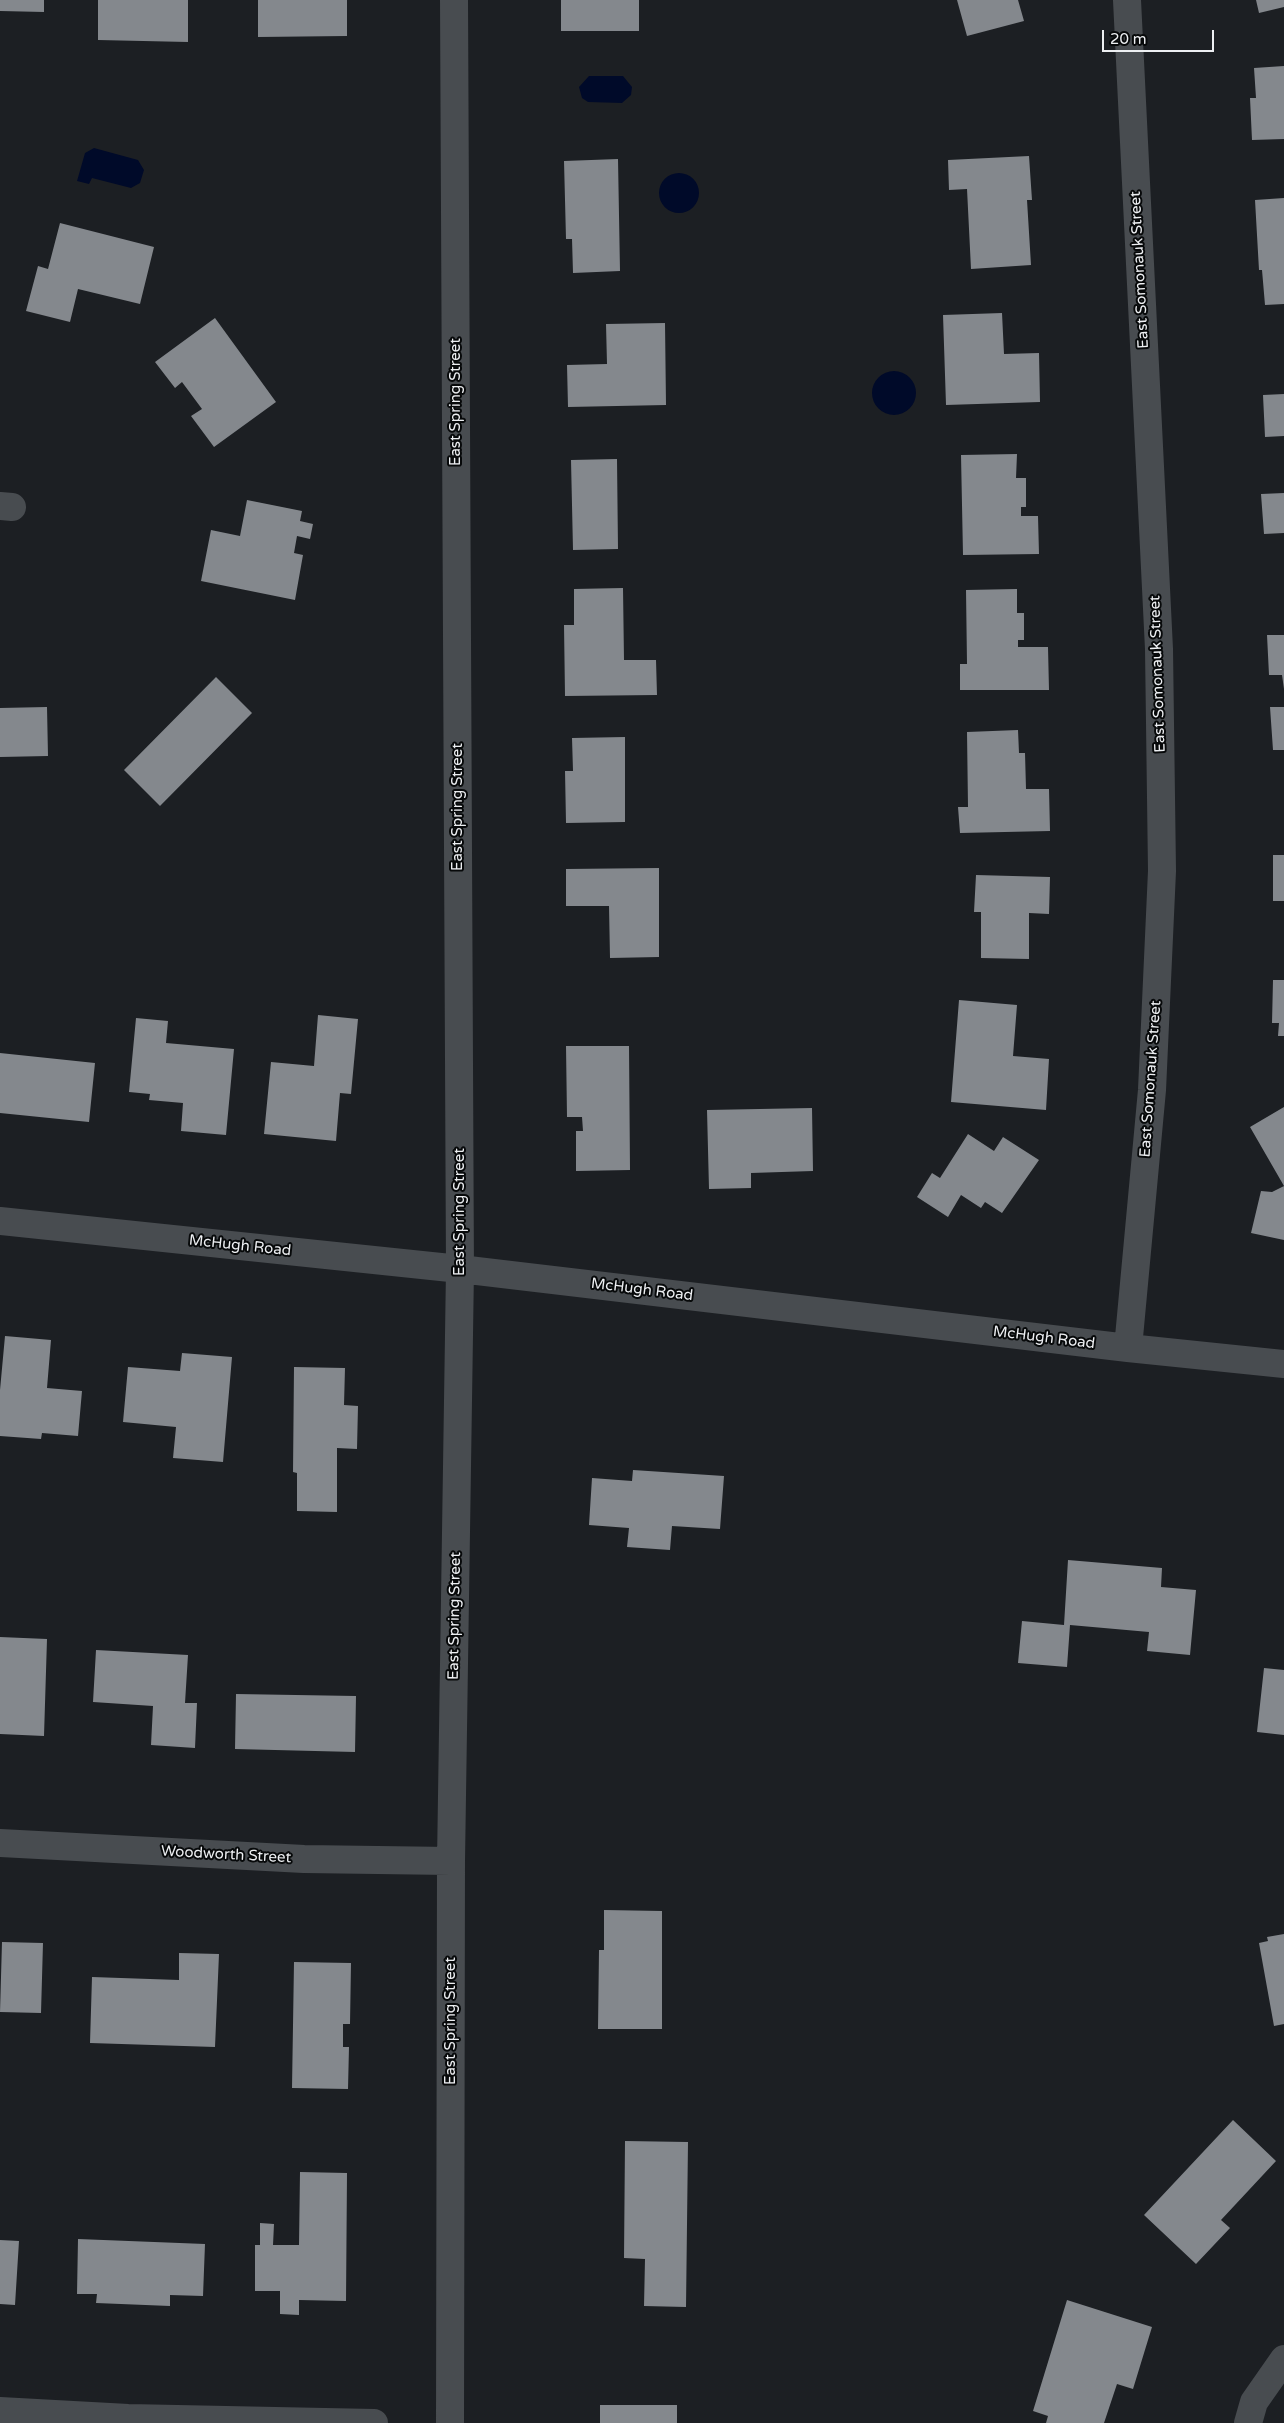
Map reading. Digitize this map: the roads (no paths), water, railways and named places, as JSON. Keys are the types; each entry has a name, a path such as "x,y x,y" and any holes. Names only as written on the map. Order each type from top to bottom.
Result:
{"street":[{"name":"East Spring Street","path":"450,2423 451,1861 460,1269 454,0"},
{"name":"East Somonauk Street","path":"1127,0 1158,639 1162,871 1152,1090 1128,1348"},
{"name":"McHugh Road","path":"0,1221 460,1269 1128,1348 1284,1364"},
{"name":"Woodworth Street","path":"0,1843 294,1858 451,1861"},
{"path":"1248,2423 1254,2402 1284,2359"},
{"path":"0,2411 128,2418 374,2423"}],"water":[{"path":"589,76 623,76 632,87 631,95 622,103 588,102 582,98 579,87"},
{"path":"94,148 138,160 144,170 140,183 131,188 92,178 89,184 77,181 85,153"},
{"path":"683,173 690,176 696,182 699,193 698,201 690,210 683,213 675,213 668,210 660,201 659,189 662,182 671,174"},
{"path":"894,371 906,375 912,381 916,393 912,405 906,411 894,415 882,411 876,405 872,393 876,381 882,375"}]}
